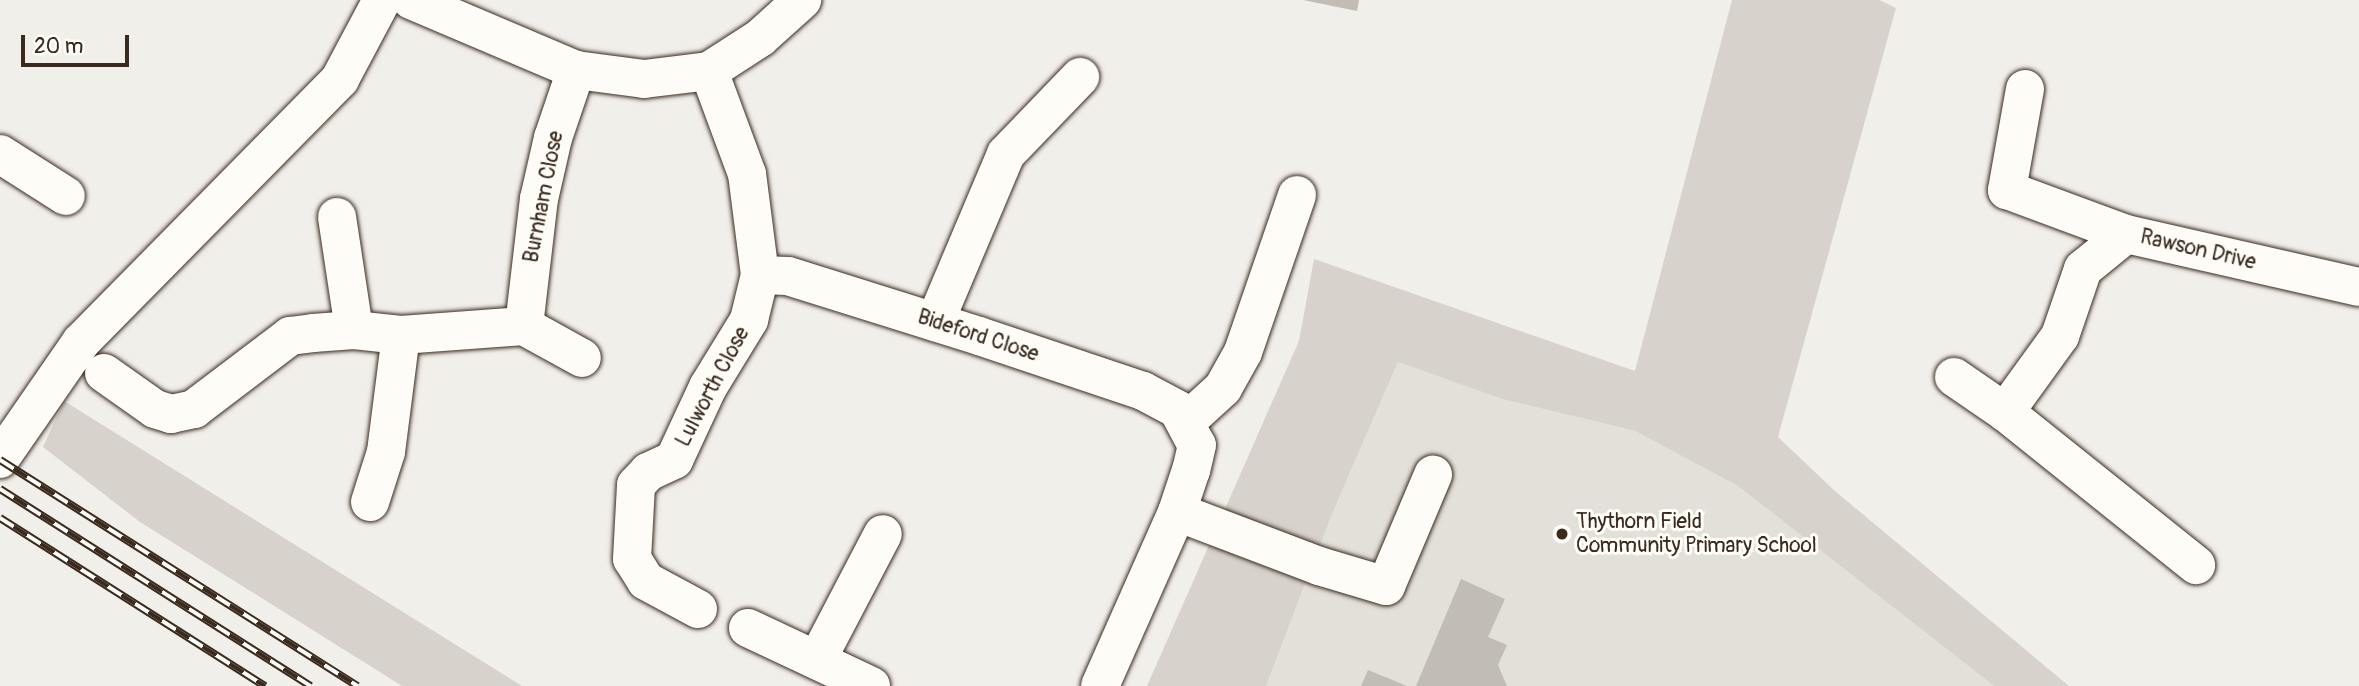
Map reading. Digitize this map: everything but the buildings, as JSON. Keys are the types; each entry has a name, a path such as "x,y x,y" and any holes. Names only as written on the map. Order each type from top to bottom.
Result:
{"street":[{"path":"0,459 81,342 340,79 382,0"},
{"path":"411,0 454,10 576,70 644,79 709,71 760,38 802,0"},
{"name":"Burnham Close","path":"524,326 539,199 553,138 576,70"},
{"name":"Lulworth Close","path":"698,609 646,581 632,559 636,485 648,472 674,460 708,387 749,320 760,275 747,174 709,71"},
{"path":"935,322 1006,154 1080,77"},
{"name":"Rawson Drive","path":"2025,89 2007,190 2126,234 2359,287"},
{"path":"5,170 66,196"},
{"path":"1100,686 1177,512 1197,445 1187,421 1223,388 1242,352 1297,195"},
{"path":"337,217 354,330"},
{"path":"2005,412 2060,336 2083,269 2126,234"},
{"name":"Bideford Close","path":"760,275 788,276 1143,391 1178,410 1187,421"},
{"path":"104,373 155,409 182,413 194,409 290,337 354,330 401,335 524,326 582,358"},
{"path":"370,502 386,453 401,335"},
{"path":"1954,377 2005,412 2196,565"},
{"path":"1177,512 1319,566 1387,586 1433,475"},
{"path":"748,628 846,674 883,534"}],"shaded area":[{"path":"1732,0 1879,0 1896,8 1778,437 1835,491 2069,686 1994,686 1738,486 1635,431 1502,399 1398,362 1332,514 1266,686 1147,686 1299,341 1314,259 1635,371"},
{"name":"Thythorn Field Community Primary School","path":"1398,362 1502,399 1635,431 1738,486 1994,686 1266,686 1332,514"},
{"path":"64,401 522,686 402,686 140,522 43,447"}],"railway":[{"path":"0,460 357,686"},
{"path":"0,489 311,686"},
{"path":"0,518 265,686"}],"place":[{"name":"Thythorn Field Community Primary School","path":"1562,534"}]}
